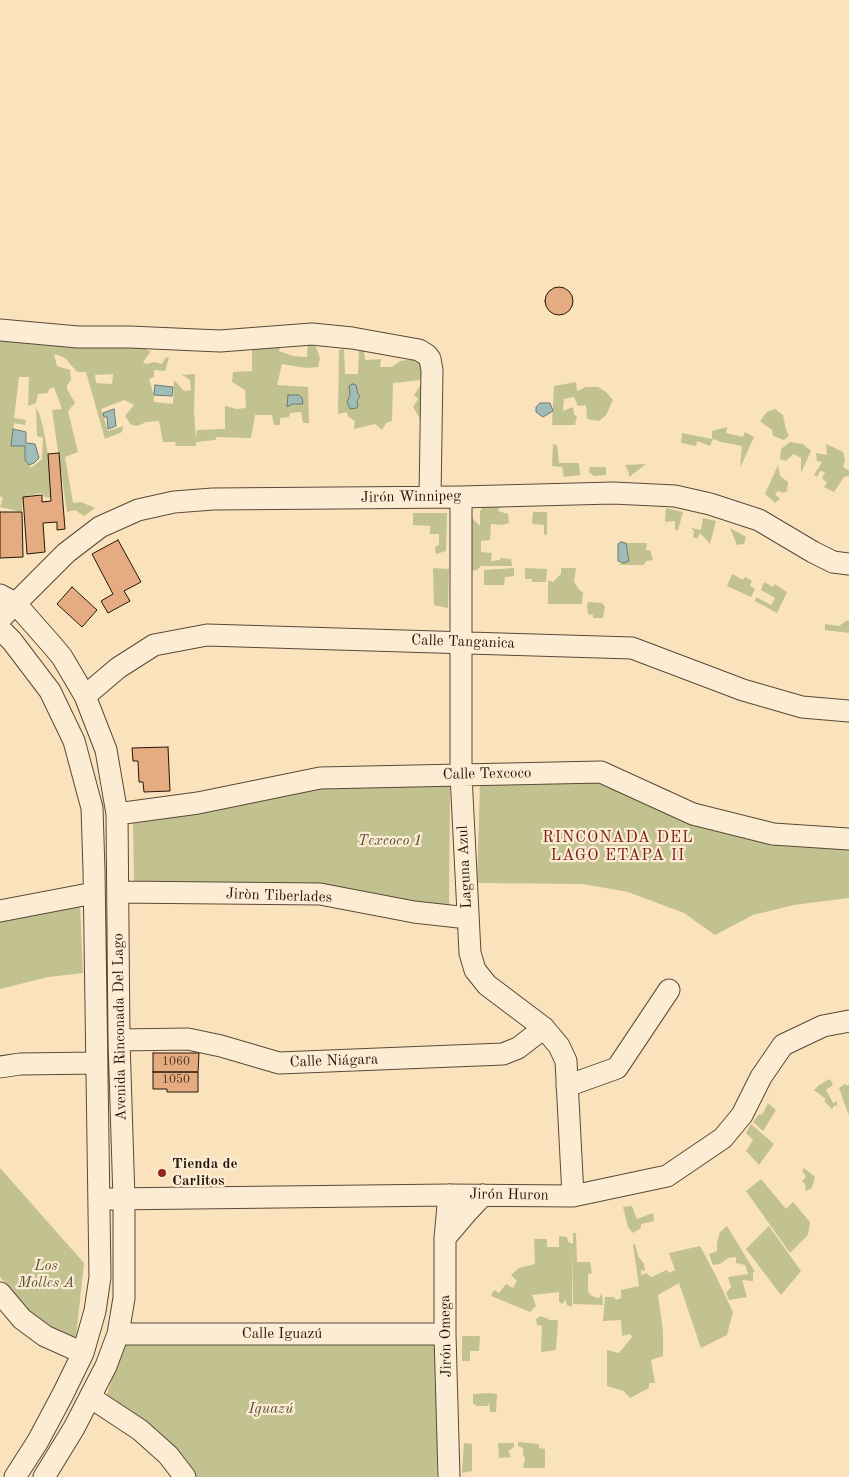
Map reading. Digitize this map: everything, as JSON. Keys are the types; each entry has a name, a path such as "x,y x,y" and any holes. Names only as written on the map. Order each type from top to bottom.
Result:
{"street":[{"path":"0,330 78,338 130,337 220,341 312,334 352,338 419,350 427,355 432,364 430,497"},
{"name":"Jirón Winnipeg","path":"0,619 8,599 44,574 66,552 100,527 138,510 174,502 213,499 461,497 613,493 675,496 710,504 758,520 833,562 849,564"},
{"name":"Laguna Azul","path":"461,497 461,775 470,953 475,970 487,985 544,1028 559,1046 566,1061 573,1196"},
{"path":"0,583 7,584 31,580 44,574"},
{"name":"Avenida Rinconada Del Lago","path":"8,599 62,657 85,696 106,750 117,814 124,1298 118,1334 106,1366 74,1428 44,1477"},
{"name":"Avenida Rinconada Del Lago","path":"0,629 12,640 50,691 74,741 92,808 94,893 100,1277 94,1311 83,1353 38,1440 15,1477"},
{"name":"Calle Tanganica","path":"85,696 118,668 154,645 207,634 632,648 760,695 802,707 849,711"},
{"name":"Calle Texcoco","path":"117,814 198,803 320,778 601,772 693,814 773,834 849,839"},
{"name":"Jiròn Tiberlades","path":"118,892 320,894 414,912 468,918"},
{"path":"0,911 94,893"},
{"path":"567,1086 617,1068 669,990"},
{"name":"Jirón Huron","path":"99,1198 124,1200 449,1195 573,1196 668,1176 723,1138 742,1115 761,1077 783,1045 823,1026 849,1021"},
{"name":"Calle Niágara","path":"119,1040 188,1039 221,1046 278,1063 503,1054 518,1048 544,1028"},
{"path":"0,1067 20,1064 97,1063"},
{"name":"Jirón Omega","path":"448,1477 445,1238 449,1195"},
{"path":"445,1238 483,1195"},
{"path":"0,1293 22,1319 45,1336 83,1353"},
{"name":"Calle Iguazú","path":"118,1334 445,1334"},
{"path":"90,1396 140,1430 168,1455 185,1477"}],"green space":[{"path":"0,337 145,345 148,351 151,351 143,362 146,364 155,362 162,364 166,357 169,358 165,371 154,370 154,377 149,379 154,402 173,404 174,380 184,391 191,390 190,380 182,375 195,374 194,412 196,439 197,430 225,429 225,406 237,409 246,408 245,390 232,382 233,372 252,371 252,348 281,344 279,351 293,356 307,357 308,342 316,347 320,358 318,367 306,368 282,364 277,385 308,387 309,423 303,423 301,412 290,413 289,417 280,418 280,425 274,425 272,415 255,415 251,438 217,437 215,440 196,442 196,446 175,446 176,442 163,442 159,421 146,422 138,426 131,425 125,416 134,405 124,400 101,409 108,431 123,426 122,432 105,439 86,372 77,372 65,358 54,354 57,366 70,370 71,380 67,385 67,389 75,403 68,411 78,452 65,457 73,503 81,502 95,508 84,516 75,510 67,512 52,410 62,409 54,387 49,389 48,393 38,394 36,403 28,406 29,377 19,377 14,418 26,420 25,425 14,423 11,445 25,446 25,460 31,468 42,459 43,438 37,436 36,408 43,427 48,454 51,498 45,497 41,493 23,497 22,512 0,507 3,498 0,496","holes":["113,374 112,384 96,383 95,375"]},
{"path":"344,349 345,374 358,374 359,350 364,350 365,360 381,359 380,367 392,367 400,361 422,358 425,427 413,407 418,399 414,395 420,386 421,380 393,383 392,421 386,423 382,430 375,424 354,429 355,421 346,412 338,414 339,350"},
{"path":"576,382 577,391 586,387 598,387 606,392 613,400 606,415 599,421 587,419 586,405 578,406 574,397 564,399 563,411 573,407 574,415 577,416 575,425 552,425 554,386"},
{"path":"775,409 783,415 789,436 784,440 773,436 772,430 760,421 767,412"},
{"path":"727,427 726,433 743,437 745,432 754,437 740,468 742,446 713,439 710,446 697,441 696,446 681,443 682,433 712,439 712,431"},
{"path":"790,442 803,444 811,451 801,473 801,458 793,454 786,461 780,459 781,449"},
{"path":"553,444 557,445 559,463 579,463 580,475 564,477 562,467 552,466"},
{"path":"826,444 843,452 845,460 843,467 849,471 849,476 844,477 834,492 824,487 827,483 822,478 825,472 820,471 817,477 814,475 822,462 817,461 816,453 827,455"},
{"path":"646,464 629,477 625,465"},
{"path":"778,465 780,476 788,482 787,491 783,493 778,491 775,494 780,499 775,503 765,494"},
{"path":"590,467 606,467 606,475 594,476 589,472"},
{"path":"488,501 502,501 498,511 508,514 509,523 502,525 491,524 490,540 481,541 481,552 492,553 491,561 500,560 501,558 511,559 512,566 481,566 477,570 471,571 469,515 480,526 480,511"},
{"path":"666,508 683,512 678,530 675,530 675,521 665,522"},
{"path":"533,512 547,512 547,534 544,535 544,525 532,524"},
{"path":"413,513 447,513 446,551 436,554 435,547 439,545 439,534 430,534 430,526 413,525"},
{"path":"703,518 716,521 710,544 700,533 697,539 693,537 694,531 691,528 701,530"},
{"path":"730,528 746,537 744,544 737,545"},
{"path":"626,543 647,543 646,550 650,550 653,560 646,561 644,565 618,565 629,560"},
{"path":"433,568 449,569 448,608 434,605"},
{"path":"514,568 514,576 505,577 504,585 484,585 484,570"},
{"path":"525,568 547,569 546,582 532,582 532,579 525,579"},
{"path":"561,568 576,568 574,582 580,591 583,592 582,604 548,604 548,580 553,582 561,574"},
{"path":"732,574 743,580 745,577 752,581 750,586 755,589 751,597 727,586"},
{"path":"764,582 773,587 775,584 787,592 777,613 755,601 756,597 771,605 775,598 761,590"},
{"path":"588,602 602,603 605,607 603,618 593,618 593,615 588,614"},
{"path":"849,621 849,633 825,630 825,624 839,626"},
{"path":"480,783 605,783 676,819 739,835 849,845 849,898 794,905 753,915 715,935 684,913 628,892 583,884 477,883"},
{"name":"Texcoco 1","path":"450,784 449,910 134,887 133,817 292,788"},
{"path":"80,905 83,973 48,977 0,989 0,920"},
{"path":"830,1079 833,1085 826,1090 833,1103 837,1101 837,1107 835,1105 832,1109 824,1101 826,1099 814,1090"},
{"path":"845,1084 848,1086 849,1084 849,1116 839,1088"},
{"path":"768,1103 776,1110 763,1131 753,1122 759,1114 762,1115"},
{"path":"751,1124 774,1144 759,1165 746,1151 753,1140 746,1133"},
{"name":"Los Molles A","path":"0,1168 84,1263 76,1337 55,1329 30,1312 0,1277"},
{"path":"804,1168 815,1177 812,1188 806,1191 805,1184 802,1181 806,1177 802,1170"},
{"path":"761,1179 786,1209 793,1202 810,1222 808,1235 790,1253 746,1191"},
{"path":"632,1206 637,1219 653,1213 654,1221 641,1224 641,1228 633,1233 628,1227 623,1207"},
{"path":"727,1226 755,1272 753,1272 753,1281 742,1280 747,1297 729,1300 726,1293 731,1287 728,1277 748,1274 745,1265 736,1263 736,1257 728,1258 720,1264 713,1265 709,1254 717,1251 720,1232"},
{"path":"769,1226 801,1271 781,1295 746,1249"},
{"path":"573,1233 576,1233 577,1262 590,1262 592,1273 588,1274 588,1292 592,1296 599,1298 602,1293 603,1305 573,1304 572,1245 572,1307 567,1305 565,1299 563,1304 559,1302 559,1292 532,1295 536,1306 530,1312 491,1296 494,1290 499,1293 506,1284 513,1288 517,1281 511,1275 519,1268 535,1264 534,1239 547,1239 547,1247 559,1247 559,1236 567,1237 568,1242 573,1244"},
{"path":"635,1244 638,1256 644,1264 645,1271 641,1270 641,1275 646,1273 651,1277 667,1270 669,1273 675,1270 669,1253 700,1246 733,1312 727,1335 701,1348 679,1283 658,1295 663,1331 663,1356 651,1360 655,1383 649,1383 649,1388 630,1398 624,1391 607,1386 607,1350 619,1353 632,1337 630,1334 622,1336 621,1320 603,1321 605,1297 614,1297 616,1300 621,1298 621,1290 639,1286 633,1245"},
{"path":"541,1316 550,1320 558,1320 556,1350 541,1352 542,1326 537,1325 536,1319"},
{"path":"462,1336 480,1336 479,1351 470,1351 470,1361 462,1361"},
{"name":"Iguazú","path":"123,1342 437,1342 437,1477 197,1477 195,1473 106,1398"},
{"path":"473,1394 497,1394 496,1412 490,1412 489,1402 488,1406 476,1406 473,1404"},
{"path":"518,1442 539,1444 539,1448 545,1449 545,1468 523,1468 525,1458 523,1448 518,1446"},
{"path":"464,1443 472,1444 472,1471 462,1473"},
{"path":"498,1443 514,1443 514,1447 508,1451 511,1457 499,1458"}],"water":[{"path":"155,385 173,387 172,396 154,395"},
{"path":"356,385 360,396 357,401 357,408 350,409 347,402 350,395 349,386"},
{"path":"288,395 299,395 302,398 303,404 292,404 287,407"},
{"path":"540,403 550,403 553,411 543,417 536,412 536,407"},
{"path":"114,409 116,426 108,429 107,417 104,417 103,413"},
{"path":"13,429 26,432 26,443 35,444 39,458 34,463 29,465 25,460 25,446 11,446"},
{"path":"621,542 626,543 629,561 623,563 618,561 618,544"}],"building":[{"path":"559,287 569,291 573,301 569,311 559,315 549,311 545,301 549,291"},
{"path":"59,453 65,529 57,530 57,522 43,523 45,552 27,554 23,497 42,495 42,502 51,501 48,454"},
{"path":"0,512 22,512 23,557 0,558"},
{"path":"118,540 141,582 124,591 130,601 108,613 101,601 113,594 92,554"},
{"path":"72,587 97,610 82,627 57,604"},
{"path":"168,747 170,791 144,792 143,782 139,782 138,761 133,761 132,748"},
{"path":"153,1053 199,1053 198,1072 153,1072"},
{"path":"153,1072 198,1072 198,1092 167,1092 167,1089 153,1089"}],"place":[{"name":"Tienda de Carlitos","path":"162,1173"}],"district":[{"name":"RINCONADA DEL LAGO ETAPA II","path":"618,847"}]}
